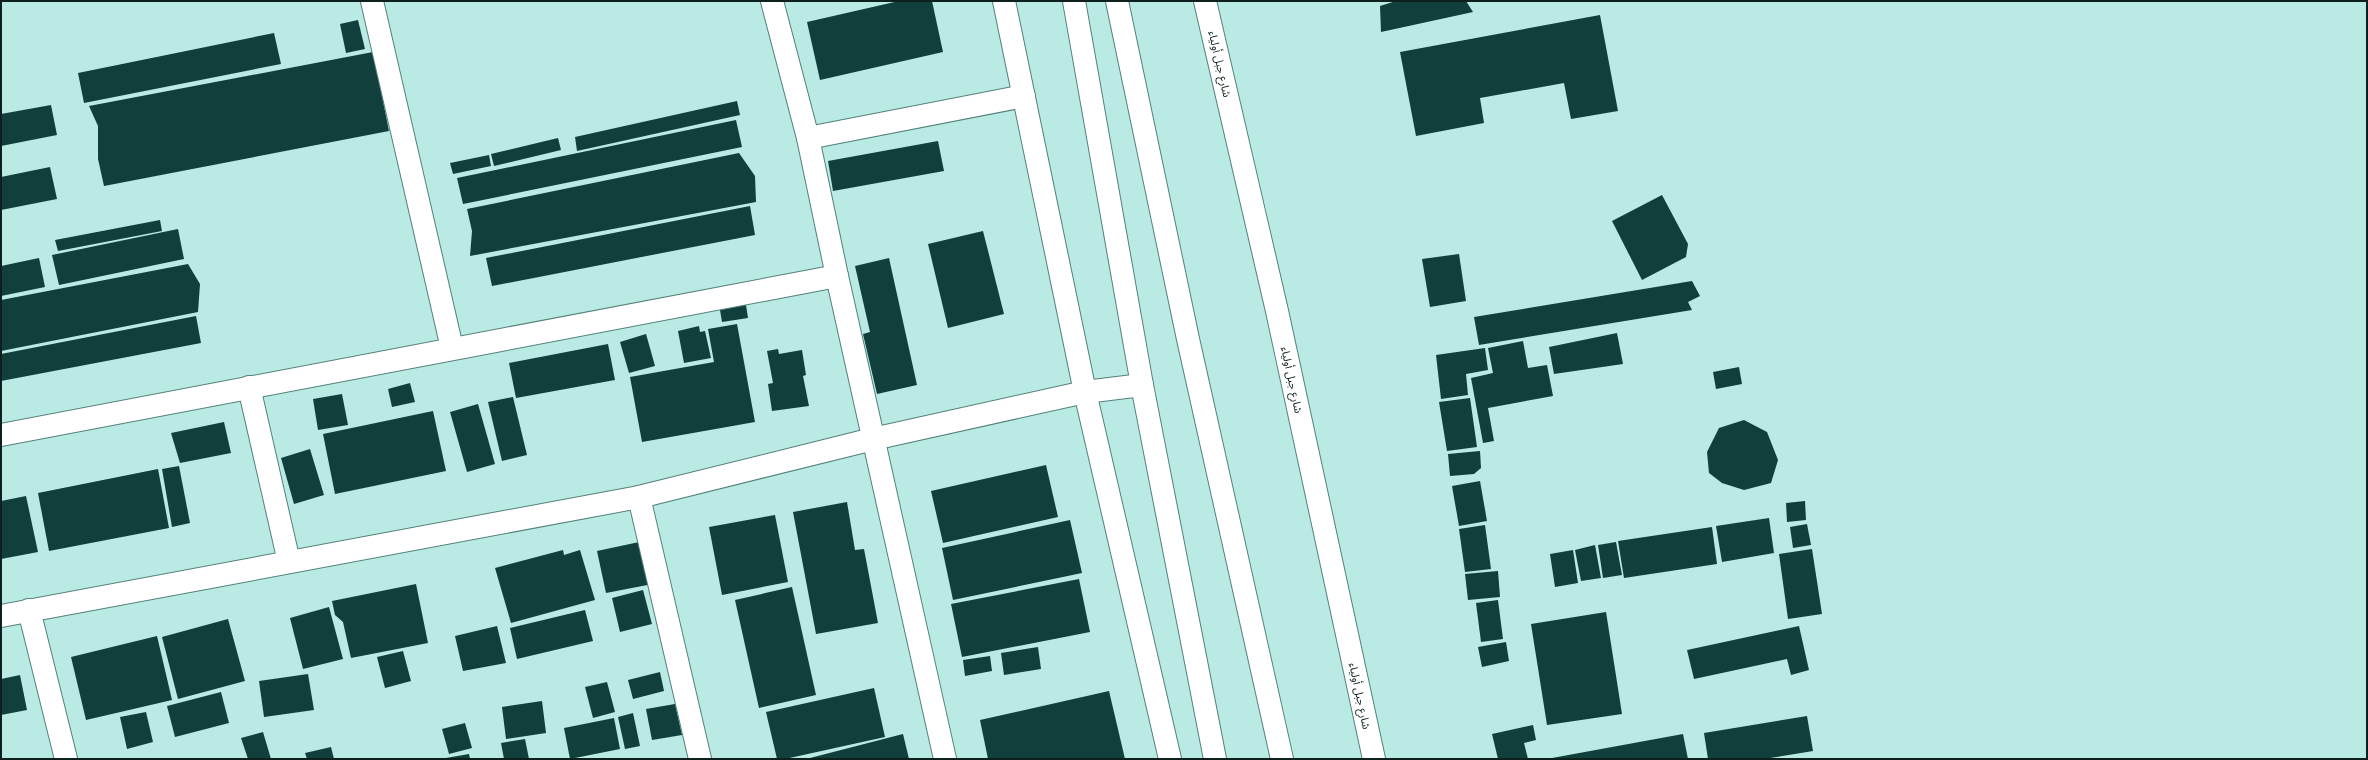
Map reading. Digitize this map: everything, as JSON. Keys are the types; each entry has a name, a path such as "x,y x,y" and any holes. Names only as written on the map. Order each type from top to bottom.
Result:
{"street":[{"path":"372,1 452,348"},
{"path":"772,1 808,138 837,276 945,759"},
{"path":"1004,1 1085,392 1170,759"},
{"path":"1074,1 1142,385 1215,759"},
{"path":"1118,1 1188,339 1282,759"},
{"name":"شارع جبل أولياء","path":"1205,1 1279,319 1374,759"},
{"path":"808,138 1024,96"},
{"path":"1,435 452,348 837,276"},
{"path":"1,616 639,497 873,439 1085,392 1142,385"},
{"path":"249,387 289,562"},
{"path":"639,497 693,756"},
{"path":"29,610 66,759"}],"building":[{"path":"899,1 932,1 943,52 820,80 807,22"},
{"path":"1396,1 1466,1 1473,12 1381,32 1380,6"},
{"path":"1600,15 1618,111 1571,119 1564,83 1480,98 1484,123 1416,136 1400,52"},
{"path":"358,20 365,49 346,53 340,24"},
{"path":"274,33 281,64 84,103 78,73"},
{"path":"373,52 389,131 104,186 98,159 98,126 89,106"},
{"path":"737,101 740,115 577,151 575,137"},
{"path":"51,105 57,135 1,146 1,114"},
{"path":"736,120 742,147 463,204 457,178"},
{"path":"558,138 561,150 494,166 491,154"},
{"path":"938,141 944,171 833,191 828,161"},
{"path":"739,153 755,176 756,202 470,256 472,231 467,209"},
{"path":"489,155 491,166 453,174 450,163"},
{"path":"50,167 57,199 1,210 1,177"},
{"path":"1662,195 1688,244 1686,257 1642,280 1612,221"},
{"path":"750,206 755,235 492,286 486,258"},
{"path":"160,220 162,231 58,251 55,240"},
{"path":"178,229 184,259 59,285 52,255"},
{"path":"983,231 1004,314 948,328 928,244"},
{"path":"1459,254 1466,301 1430,307 1422,259"},
{"path":"39,258 45,287 1,296 1,266"},
{"path":"889,258 917,385 877,394 863,334 870,332 855,266"},
{"path":"188,264 200,284 198,312 1,351 1,300"},
{"path":"1692,281 1700,296 1688,302 1692,310 1479,345 1474,317"},
{"path":"746,305 748,318 722,322 720,310"},
{"path":"196,316 201,343 1,381 1,354"},
{"path":"737,324 755,422 642,442 630,377 714,362 708,329"},
{"path":"699,326 700,332 705,331 711,358 684,363 678,331"},
{"path":"1617,333 1623,364 1554,374 1549,347"},
{"path":"646,334 655,366 629,373 620,342"},
{"path":"1523,341 1528,368 1547,365 1553,396 1488,408 1494,441 1483,443 1471,378 1493,373 1488,348"},
{"path":"608,344 615,380 516,398 509,363"},
{"path":"1485,348 1488,370 1466,374 1468,395 1441,399 1436,355"},
{"path":"778,349 779,354 802,350 806,375 803,376 809,406 772,411 768,384 773,383 767,351"},
{"path":"1739,367 1742,384 1716,389 1713,372"},
{"path":"410,383 415,402 392,407 388,389"},
{"path":"342,394 348,425 318,430 313,399"},
{"path":"513,397 527,455 502,461 488,402"},
{"path":"1470,398 1477,447 1447,451 1439,402"},
{"path":"478,404 495,464 467,472 450,412"},
{"path":"433,411 446,471 335,494 323,434"},
{"path":"1744,420 1767,432 1778,460 1771,483 1744,490 1722,483 1709,473 1707,452 1719,428"},
{"path":"224,422 231,453 180,463 171,433"},
{"path":"310,449 324,495 294,504 281,458"},
{"path":"1480,451 1481,468 1474,474 1450,476 1448,454"},
{"path":"1046,465 1058,517 943,543 931,491"},
{"path":"179,466 190,523 172,527 162,469"},
{"path":"158,469 169,528 49,551 38,493"},
{"path":"1480,481 1487,521 1459,526 1452,486"},
{"path":"26,496 38,552 1,559 1,501"},
{"path":"1805,501 1806,520 1787,522 1786,503"},
{"path":"847,502 855,550 864,549 878,623 816,634 793,512"},
{"path":"775,515 788,582 722,595 709,527"},
{"path":"1769,518 1774,553 1722,562 1716,526"},
{"path":"1070,520 1082,573 953,600 942,548"},
{"path":"1807,524 1811,545 1793,548 1790,527"},
{"path":"1485,525 1491,569 1465,572 1459,529"},
{"path":"1712,527 1717,564 1624,578 1618,541"},
{"path":"658,538 668,581 606,593 597,551"},
{"path":"1616,542 1622,575 1603,578 1598,545"},
{"path":"1595,545 1601,578 1581,581 1575,550"},
{"path":"1812,549 1822,614 1788,619 1779,554"},
{"path":"563,550 564,555 580,550 595,600 511,623 495,568"},
{"path":"1573,550 1578,583 1555,587 1550,554"},
{"path":"1498,571 1500,597 1468,600 1465,574"},
{"path":"1079,579 1090,632 962,657 951,604"},
{"path":"416,584 428,643 351,658 343,622 335,615 332,601"},
{"path":"792,587 816,695 759,708 735,600"},
{"path":"643,590 652,624 620,632 612,598"},
{"path":"1498,600 1503,639 1481,642 1476,603"},
{"path":"329,607 343,659 303,669 290,618"},
{"path":"585,610 593,641 517,659 510,628"},
{"path":"1606,612 1622,714 1547,725 1531,624"},
{"path":"228,619 245,681 178,699 162,637"},
{"path":"497,626 506,663 463,671 455,636"},
{"path":"1799,626 1809,670 1791,675 1787,659 1694,679 1687,650"},
{"path":"157,636 172,700 86,720 71,657"},
{"path":"1506,642 1509,661 1482,667 1478,647"},
{"path":"1038,647 1041,669 1004,675 1001,653"},
{"path":"403,651 411,681 385,688 377,657"},
{"path":"990,656 992,671 965,676 963,660"},
{"path":"660,672 664,691 633,699 628,680"},
{"path":"308,674 314,710 264,717 259,681"},
{"path":"20,675 27,710 1,715 1,679"},
{"path":"607,682 615,712 593,718 585,687"},
{"path":"874,688 885,737 785,759 777,759 766,712"},
{"path":"1109,691 1125,759 988,759 980,720"},
{"path":"221,692 229,723 175,737 167,706"},
{"path":"542,701 546,733 506,739 502,707"},
{"path":"675,704 682,735 652,740 646,709"},
{"path":"146,712 153,742 127,749 120,717"},
{"path":"633,713 640,746 625,749 618,717"},
{"path":"1807,716 1813,751 1764,759 1708,759 1704,733"},
{"path":"614,718 620,749 570,759 564,728"},
{"path":"465,723 472,748 449,754 442,729"},
{"path":"1533,725 1536,740 1524,743 1528,759 1498,759 1492,734"},
{"path":"263,732 271,759 248,759 241,738"},
{"path":"903,734 909,759 810,759 810,758"},
{"path":"1683,734 1688,759 1552,759 1552,758"},
{"path":"525,739 529,759 504,759 501,743"},
{"path":"331,747 334,759 307,759 305,753"},
{"path":"469,754 470,759 446,759 446,758"}]}
